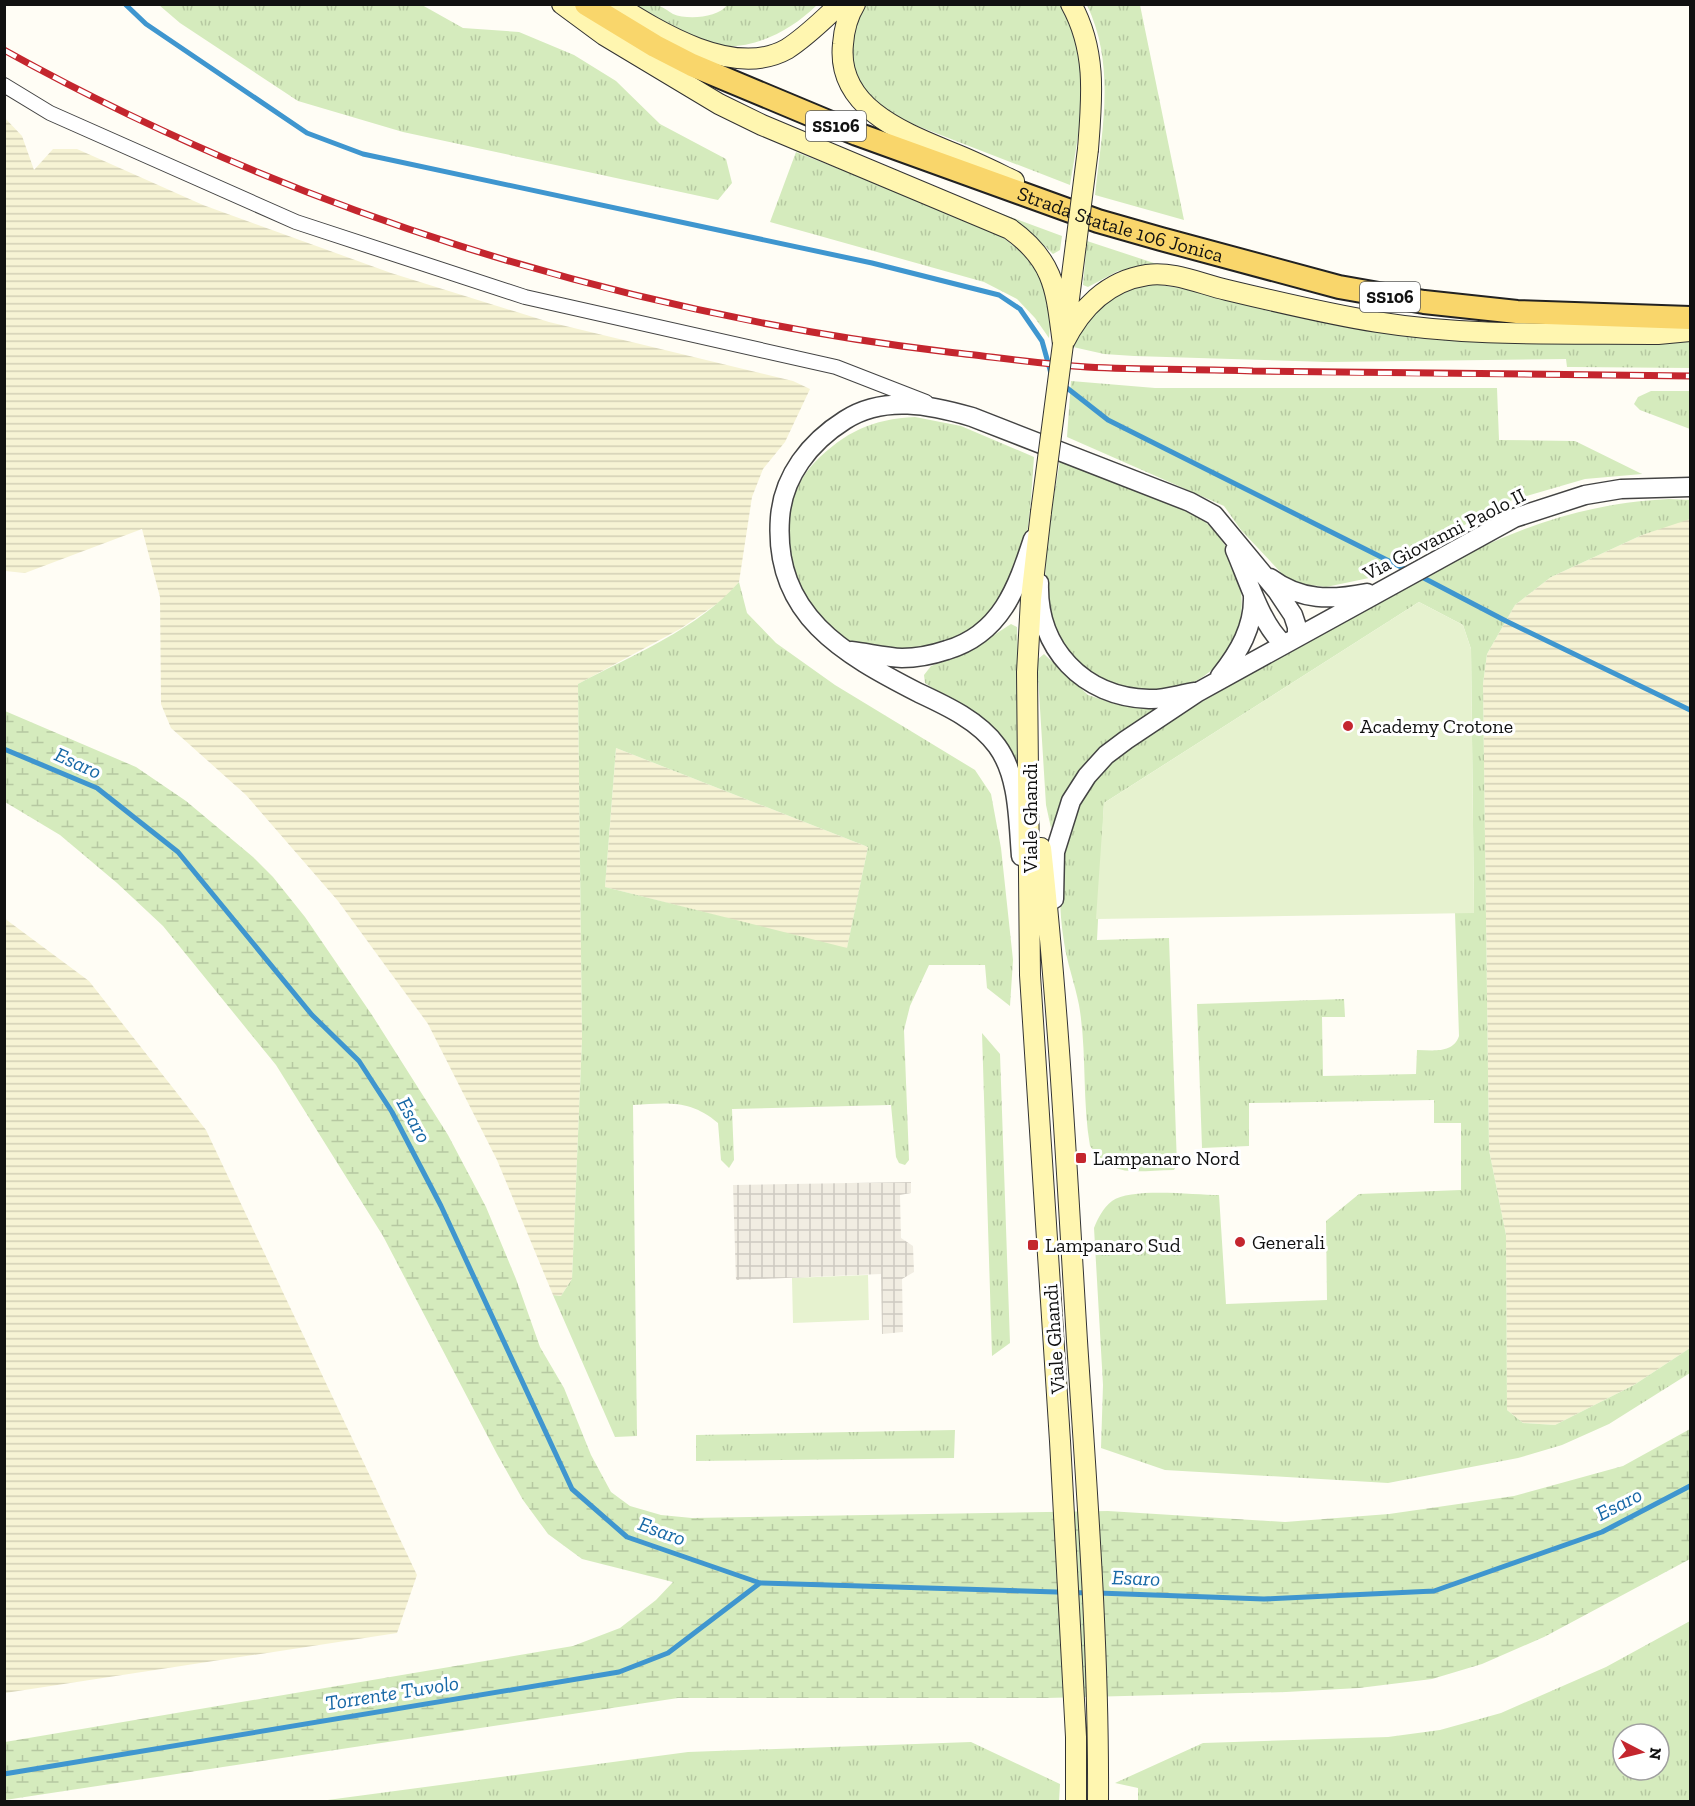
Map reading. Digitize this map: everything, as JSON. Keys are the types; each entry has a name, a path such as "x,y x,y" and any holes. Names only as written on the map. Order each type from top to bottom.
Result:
{"main road":[{"path":"562,4 604,35 718,104 762,125 1010,229 1034,249 1047,264 1056,286 1063,344"},
{"name":"Strada Statale 106 Jonica","path":"586,4 655,46 784,104 857,134 1098,221 1304,278 1381,296 1517,312 1690,318"},
{"path":"615,4 691,47 731,57 771,56 786,49 840,4"},
{"path":"855,4 849,14 843,37 843,64 851,88 872,112 914,137 1098,221"},
{"path":"1030,747 1027,672 1030,609 1088,149 1091,64 1084,33 1071,4"},
{"path":"1063,344 1071,327 1094,299 1119,284 1148,275 1179,277 1343,316 1432,330 1658,334 1690,331"},
{"name":"Viale Ghandi","path":"1030,747 1054,970 1085,1459 1098,1748 1098,1802"},
{"name":"Viale Ghandi","path":"1030,747 1030,975 1060,1441 1076,1737 1076,1802"}],"street":[{"path":"4,85 50,113 296,222 525,297 706,340 836,367 1190,502 1214,515 1261,571 1293,615 1297,627 1290,641 1276,638 1267,624 1226,530"},
{"path":"939,407 902,404 861,411 844,420 807,450 792,477 781,504 780,552 794,598 821,632 867,665 952,709 979,728 997,746 1011,773 1020,844 1030,975"},
{"name":"Via Giovanni Paolo II","path":"1054,970 1055,852 1071,801 1087,776 1106,755 1215,682 1514,518 1585,495 1621,489 1690,487"},
{"path":"849,650 901,658 929,656 958,647 980,635 997,621 1008,605 1020,580 1041,512"},
{"path":"1041,512 1039,600 1045,629 1066,663 1078,676 1096,687 1125,696 1153,700 1198,692"},
{"path":"1261,571 1281,584 1313,598 1330,599 1383,590"},
{"path":"1215,682 1241,647 1247,632 1252,616 1252,588"}],"shaded area":[{"path":"4,117 22,136 34,170 53,149 77,149 203,205 391,273 549,322 793,381 810,389 785,442 763,469 752,497 739,582 724,599 680,629 578,684 582,1040 572,1279 561,1296 553,1295 497,1160 428,1024 338,901 246,795 171,728 161,704 160,597 142,529 25,573 5,571"},
{"path":"1690,519 1690,1348 1634,1385 1555,1425 1523,1423 1507,1410 1506,1235 1489,1150 1483,684 1487,654 1515,605 1551,577 1642,535"},
{"path":"616,748 868,847 847,949 605,887"},
{"path":"4,918 89,981 206,1130 417,1575 397,1633 5,1693"},
{"path":"911,1182 911,1193 900,1195 901,1238 913,1246 914,1272 902,1279 903,1332 882,1334 881,1274 736,1280 733,1185"}],"green space":[{"path":"653,4 679,16 702,17 717,13 727,5 817,5 788,28 771,37 737,46 719,46 701,43 683,36 632,5"},
{"path":"159,5 422,5 463,28 519,32 574,55 616,81 660,124 726,159 732,183 718,200 403,132 298,101 180,23"},
{"path":"863,5 1060,5 1071,26 1078,48 1081,70 1082,93 1078,139 1070,185 902,120 872,101 853,75 848,52 853,25"},
{"path":"1087,5 1140,5 1184,220 1095,195 1103,122 1104,75 1096,28"},
{"path":"796,152 956,215 1001,236 1023,253 1044,281 1051,314 1049,338 1035,318 1017,299 984,282 770,222"},
{"path":"997,212 1062,236 1060,250 1053,254 1028,230"},
{"path":"1087,241 1163,266 1118,271 1088,287 1083,285"},
{"path":"1153,284 1269,309 1530,340 1690,342 1690,368 1567,367 1566,359 1329,362 1134,356 1104,354 1073,347 1086,322 1103,304 1125,292"},
{"path":"1071,381 1155,388 1497,388 1499,440 1575,441 1642,474 1585,479 1506,502 1369,578 1326,587 1302,584 1285,577 1241,530 1224,506 1067,437"},
{"path":"1651,391 1690,391 1690,429 1640,410 1634,404 1638,397"},
{"path":"915,417 961,426 1034,457 1030,515 1023,553 1011,589 1002,606 992,616 947,647 919,652 865,647 846,640 826,624 810,605 798,582 791,557 788,532 791,506 800,483 815,462 848,435 872,424"},
{"path":"1060,460 1192,512 1211,527 1226,547 1236,568 1241,592 1241,615 1235,638 1223,659 1204,676 1180,688 1156,693 1132,691 1109,683 1088,670 1070,653 1057,633 1048,609 1045,575 1048,535"},
{"path":"1669,499 1690,500 1690,519 1642,535 1551,577 1515,605 1487,654 1483,684 1489,1150 1506,1235 1507,1410 1523,1423 1555,1425 1634,1385 1690,1348 1690,1373 1609,1424 1562,1445 1518,1458 1388,1483 1165,1470 1101,1448 1103,1385 1094,1228 1101,1213 1112,1201 1133,1194 1148,1193 1219,1195 1226,1304 1327,1300 1326,1221 1359,1194 1461,1190 1461,1123 1434,1123 1434,1100 1249,1103 1249,1146 1202,1148 1197,1004 1344,999 1345,1017 1322,1017 1323,1076 1416,1074 1417,1050 1442,1050 1456,1042 1459,1036 1455,913 1474,912 1471,649 1463,625 1419,602 1104,803 1097,940 1169,938 1177,1165 1174,1170 1127,1171 1118,1169 1099,1157 1090,1146 1081,1022 1065,950 1060,903 1065,842 1078,804 1088,788 1105,769 1124,752 1165,723 1428,574 1465,555 1541,523 1624,503"},
{"path":"739,582 747,613 776,643 835,685 975,770 991,794 1001,848 1013,960 1010,1006 987,988 985,965 929,965 910,1006 904,1030 909,1160 905,1165 899,1163 896,1157 891,1105 732,1109 734,1160 729,1168 721,1160 718,1123 708,1115 678,1104 633,1105 637,1436 615,1437 553,1295 561,1296 572,1279 582,1040 578,684 663,640 723,599","holes":["616,748 868,847 847,948 605,887"]},
{"name":"Academy Crotone","path":"1419,602 1463,625 1471,649 1474,913 1096,919 1104,803"},
{"path":"1011,624 1017,627 1022,776 1004,743 994,731 983,721 925,683 924,675 931,666 966,653"},
{"path":"1044,654 1088,695 1115,704 1157,710 1104,744 1084,768 1051,828 1046,805 1037,660"},
{"path":"5,711 136,767 186,801 253,857 273,877 305,917 372,1015 448,1135 486,1207 516,1279 540,1347 564,1388 591,1455 611,1492 630,1506 661,1515 692,1518 1108,1511 1285,1522 1389,1514 1514,1496 1623,1466 1690,1429 1690,1559 1544,1637 1482,1664 1432,1679 1359,1688 1286,1692 1046,1698 678,1698 5,1800 5,1742 573,1646 620,1628 656,1600 673,1582 582,1559 548,1534 523,1500 497,1454 383,1236 276,1065 163,926 60,835 5,802"},
{"path":"982,1033 1000,1054 1010,1343 992,1356"},
{"path":"868,1275 869,1320 793,1323 792,1278"},
{"path":"955,1430 954,1458 696,1461 696,1435"},
{"path":"1690,1621 1690,1801 1138,1802 1138,1788 1115,1783 1203,1743 1388,1737 1440,1730 1501,1713 1606,1667"},
{"path":"971,1742 1060,1784 1059,1801 320,1801 688,1752"}],"waterway":[{"path":"125,4 146,24 307,133 363,154 872,263 999,295 1020,309 1042,341 1052,377"},
{"path":"1062,384 1108,420 1409,571"},
{"path":"1418,575 1506,621 1690,710"},
{"name":"Esaro","path":"4,749 97,788 178,852 312,1015 359,1061 392,1112 441,1206 572,1489 627,1537 760,1583 1089,1593"},
{"name":"Esaro","path":"1098,1593 1264,1599 1434,1591 1602,1532 1690,1486"},
{"name":"Torrente Tuvolo","path":"4,1774 619,1672 668,1653 760,1583"}],"railway":[{"path":"4,50 114,108 228,159 343,206 461,246 581,281 702,311 825,334 948,352 1087,367 1690,376"}],"place":[{"name":"Academy Crotone","path":"1348,726"},
{"name":"Lampanaro Nord","path":"1081,1158"},
{"name":"Generali","path":"1240,1242"},
{"name":"Lampanaro Sud","path":"1033,1245"}]}
